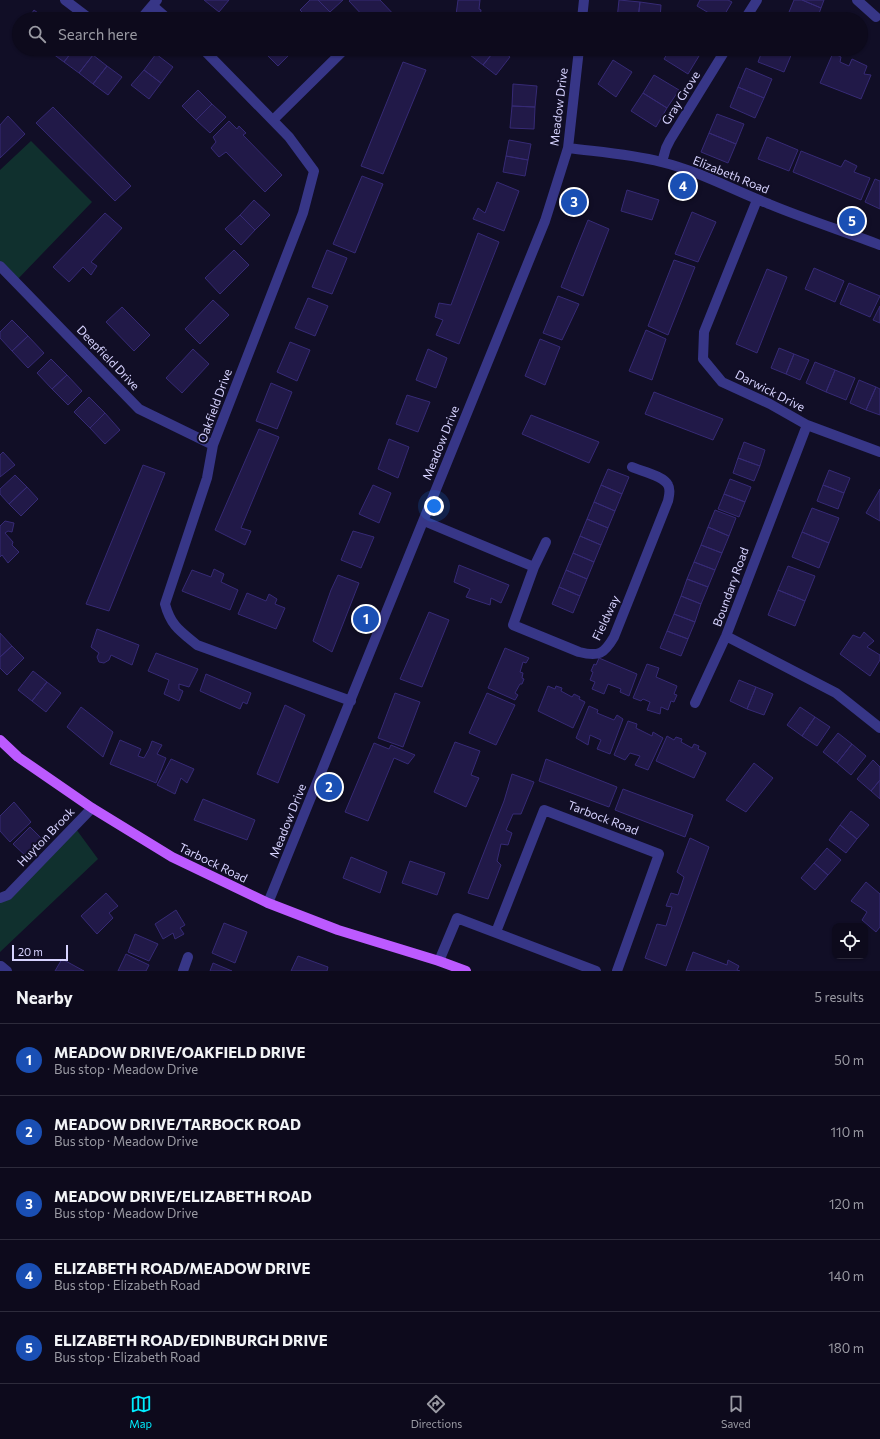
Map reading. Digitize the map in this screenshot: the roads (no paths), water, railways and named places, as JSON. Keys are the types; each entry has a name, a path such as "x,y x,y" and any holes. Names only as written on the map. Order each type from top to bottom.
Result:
{"main road":[{"name":"Tarbock Road","path":"0,740 18,757 92,808 172,857 268,904 338,930 439,960 466,971"}],"street":[{"path":"65,0 81,12"},
{"path":"583,12 584,0"},
{"path":"749,12 757,0"},
{"path":"857,0 876,16"},
{"path":"147,12 155,3 162,12"},
{"name":"Oakfield Drive","path":"211,56 288,136 314,172 303,213 213,445 207,478 165,604 169,617 178,629 197,645 351,700"},
{"path":"273,120 338,56"},
{"name":"Meadow Drive","path":"268,904 544,221 568,148 578,56"},
{"name":"Gray Grove","path":"662,162 670,140 722,56"},
{"name":"Elizabeth Road","path":"568,148 625,154 662,162 707,177 806,220 852,234 880,245"},
{"name":"Darwick Drive","path":"757,200 704,332 703,359 722,382 770,404 807,425 880,452"},
{"name":"Deepfield Drive","path":"0,266 139,409 213,445"},
{"name":"Boundary Road","path":"807,425 726,636 836,693 880,728"},
{"name":"Fieldway","path":"546,542 534,567 513,625 589,655 606,650 620,623 668,501 670,492 668,484 663,479 632,467"},
{"path":"424,521 534,567"},
{"path":"695,703 726,636"},
{"name":"Huyton Brook","path":"0,898 8,895 92,808"},
{"name":"Tarbock Road","path":"496,932 544,810 658,854 617,971"},
{"path":"439,960 457,918 596,971"},
{"path":"183,971 188,957"}],"place":[{"name":"ELIZABETH ROAD/MEADOW DRIVE","path":"683,186"},
{"name":"MEADOW DRIVE/ELIZABETH ROAD","path":"574,202"},
{"name":"ELIZABETH ROAD/EDINBURGH DRIVE","path":"852,221"},
{"name":"MEADOW DRIVE/OAKFIELD DRIVE","path":"366,619"},
{"name":"MEADOW DRIVE/TARBOCK ROAD","path":"329,787"}]}
